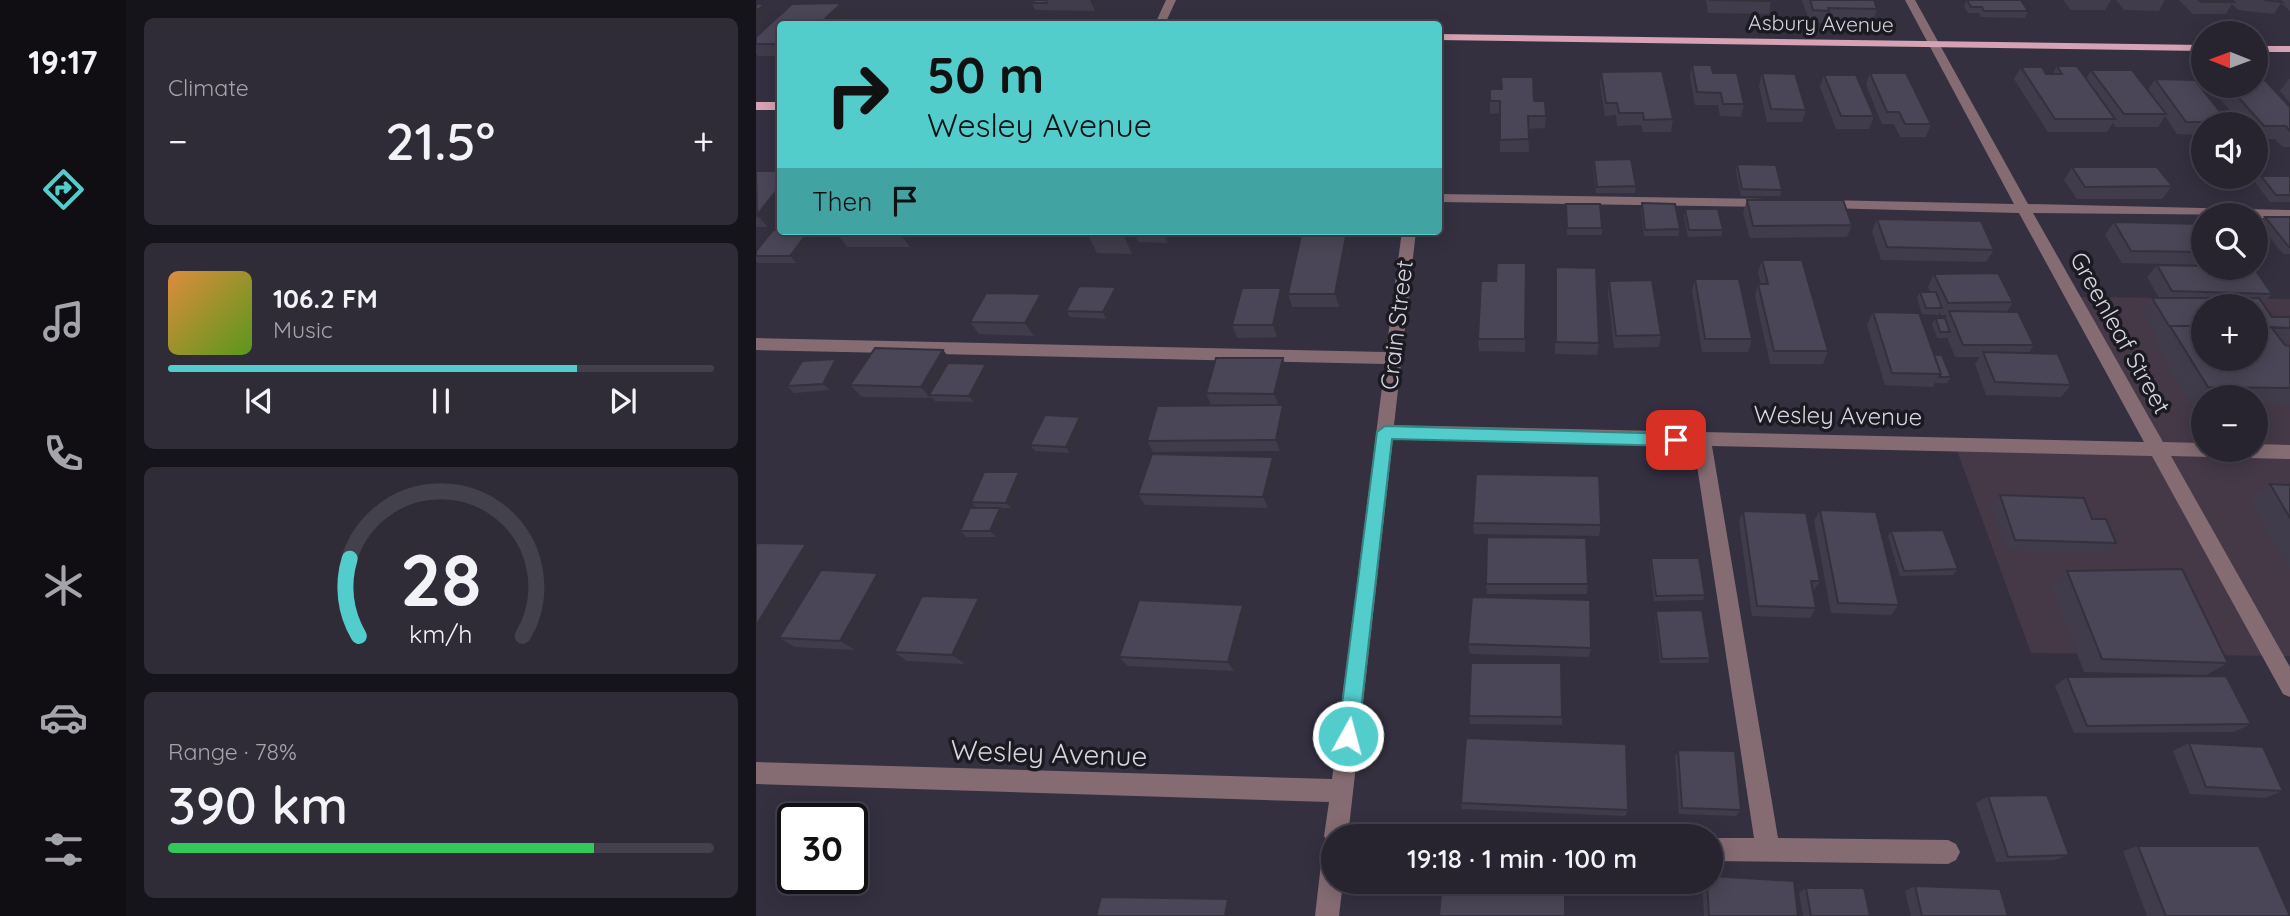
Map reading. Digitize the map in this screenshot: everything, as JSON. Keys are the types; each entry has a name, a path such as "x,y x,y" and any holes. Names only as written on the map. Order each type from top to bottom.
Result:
{"main road":[{"name":"Asbury Avenue","path":"1442,37 2191,48"},
{"path":"2268,49 2290,49"},
{"path":"756,106 777,106"}],"street":[{"path":"1161,21 1171,0"},
{"name":"Greenleaf Street","path":"1910,0 2022,207 2290,687"},
{"path":"1442,198 1786,203"},
{"path":"1814,204 2290,214"},
{"name":"Crain Street","path":"1337,824 1408,235"},
{"path":"756,344 1392,358"},
{"name":"Wesley Avenue","path":"1385,432 2290,452"},
{"path":"1702,440 1768,850"},
{"name":"Wesley Avenue","path":"756,774 1341,792"},
{"path":"1723,849 1948,852"},
{"path":"1327,916 1330,894"}],"shaded area":[{"path":"2072,297 2191,298 2191,371 2268,371 2268,299 2290,299 2290,656 2031,653 1955,445 2155,448"}],"building":[{"path":"1035,0 1046,0 1047,3 1032,3"},
{"path":"1810,0 1874,0 1877,9 1813,10"},
{"path":"1967,0 2021,0 2028,11 1984,11 1982,7 1971,7"},
{"path":"2199,0 2232,0 2234,2 2201,2"},
{"path":"842,3 822,21 777,21 777,42 756,44 756,37 792,4"},
{"path":"756,4 765,4 756,11"},
{"path":"1692,65 1711,65 1713,73 1737,73 1744,104 1723,104 1721,93 1697,92"},
{"path":"2057,66 2077,66 2115,119 2055,119 2021,67 2042,67 2046,74 2062,74"},
{"path":"2091,70 2132,70 2166,114 2124,114"},
{"path":"1662,71 1673,119 1644,120 1643,113 1619,113 1617,103 1606,103 1601,72"},
{"path":"1762,73 1795,74 1806,110 1771,109"},
{"path":"1870,73 1906,73 1931,124 1905,124 1899,112 1887,112"},
{"path":"1824,75 1856,75 1874,116 1841,116"},
{"path":"1501,77 1533,77 1534,101 1545,101 1546,116 1528,116 1529,139 1500,140 1500,101 1490,101 1490,89 1502,89"},
{"path":"2155,79 2191,80 2191,98 2209,98 2220,112 2191,112 2191,122 2186,122"},
{"path":"2268,83 2290,107 2290,131 2286,126 2268,126 2268,112 2251,112 2239,98 2268,98"},
{"path":"1631,159 1636,186 1597,187 1594,160"},
{"path":"1737,164 1776,165 1782,190 1742,189"},
{"path":"2072,167 2157,167 2172,186 2085,187"},
{"path":"756,171 777,171 777,190 757,215"},
{"path":"2268,176 2290,176 2290,195 2276,195 2268,185"},
{"path":"1747,200 1843,200 1852,225 1753,226"},
{"path":"1642,203 1675,204 1680,229 1645,230"},
{"path":"1566,204 1600,204 1602,228 1567,228"},
{"path":"1685,209 1718,209 1723,230 1689,230"},
{"path":"2268,217 2290,217 2289,247 2268,221"},
{"path":"1877,219 1981,221 1994,250 1887,247"},
{"path":"2114,222 2191,224 2191,252 2131,251"},
{"path":"773,230 777,230 777,235 806,235 790,256 756,256 756,251"},
{"path":"1301,235 1346,235 1335,294 1288,294"},
{"path":"1762,260 1802,260 1828,351 1774,351 1758,284 1768,284"},
{"path":"1497,263 1526,263 1525,339 1478,339 1481,281 1496,281"},
{"path":"2157,265 2191,266 2191,280 2262,280 2272,294 2172,291"},
{"path":"1556,267 1596,268 1599,343 1556,342"},
{"path":"1998,273 2013,302 1948,303 1934,274"},
{"path":"1695,279 1739,279 1752,339 1705,339"},
{"path":"1652,280 1661,335 1616,336 1609,281"},
{"path":"1079,286 1116,287 1103,312 1066,311"},
{"path":"1242,288 1281,288 1273,325 1232,325"},
{"path":"1920,292 1936,292 1942,308 1926,308"},
{"path":"986,293 1041,294 1025,323 970,322"},
{"path":"2152,298 2191,298 2191,326 2169,326"},
{"path":"1949,311 2018,312 2034,345 1963,345"},
{"path":"2268,311 2272,317 2290,317 2290,328 2268,327"},
{"path":"1873,312 1919,313 1941,374 1892,373"},
{"path":"1936,318 1945,318 1950,332 1940,332"},
{"path":"2170,326 2191,326 2191,360"},
{"path":"2268,327 2285,345 2290,346 2290,388 2268,388 2268,385 2207,385 2198,371 2268,371"},
{"path":"875,348 943,350 921,387 850,385"},
{"path":"1983,352 2058,354 2071,385 1995,382"},
{"path":"1934,355 1942,355 1951,377 1939,377 1941,374"},
{"path":"1216,358 1283,358 1274,394 1206,393"},
{"path":"836,359 823,384 787,386 802,361"},
{"path":"948,363 986,364 969,396 929,395"},
{"path":"1283,405 1276,440 1147,441 1157,406"},
{"path":"1045,415 1080,417 1066,447 1030,445"},
{"path":"1152,454 1273,457 1263,497 1138,494"},
{"path":"984,472 1019,472 1006,503 971,502"},
{"path":"1476,474 1599,476 1601,525 1473,523"},
{"path":"2270,484 2290,485 2290,518"},
{"path":"2000,495 2084,498 2092,519 2106,519 2116,543 2015,540"},
{"path":"970,508 1000,508 990,531 960,531"},
{"path":"1820,510 1876,512 1899,605 1838,603"},
{"path":"1743,511 1806,513 1820,581 1811,581 1816,608 1757,606"},
{"path":"1943,530 1958,569 1904,571 1891,531"},
{"path":"1487,537 1586,538 1588,584 1486,584"},
{"path":"756,543 806,544 756,626"},
{"path":"1651,558 1699,558 1705,595 1656,596"},
{"path":"2182,569 2228,663 2102,659 2067,571"},
{"path":"821,570 878,573 840,641 779,638"},
{"path":"922,596 979,598 952,655 894,652"},
{"path":"1472,597 1590,600 1591,648 1468,644"},
{"path":"1139,600 1243,605 1228,662 1119,657"},
{"path":"1702,610 1710,658 1662,659 1656,611"},
{"path":"1471,663 1561,663 1562,717 1469,716"},
{"path":"2226,676 2251,724 2087,726 2067,677"},
{"path":"1466,738 1626,744 1628,810 1461,803"},
{"path":"2189,743 2263,747 2283,791 2206,787"},
{"path":"1678,750 1735,751 1741,810 1682,808"},
{"path":"2047,795 2069,855 2008,857 1988,796"},
{"path":"2138,846 2259,846 2290,916 2166,916"},
{"path":"1723,877 1794,881 1798,916 1709,916 1708,894 1723,894"},
{"path":"1915,886 2000,889 2008,916 1922,916"},
{"path":"1806,888 1864,888 1870,916 1811,916"},
{"path":"1441,894 1565,894 1565,916 1439,916"},
{"path":"1101,897 1228,899 1225,916 1096,916"}],"route":[{"path":"1348,736 1385,432 1676,440"}]}
